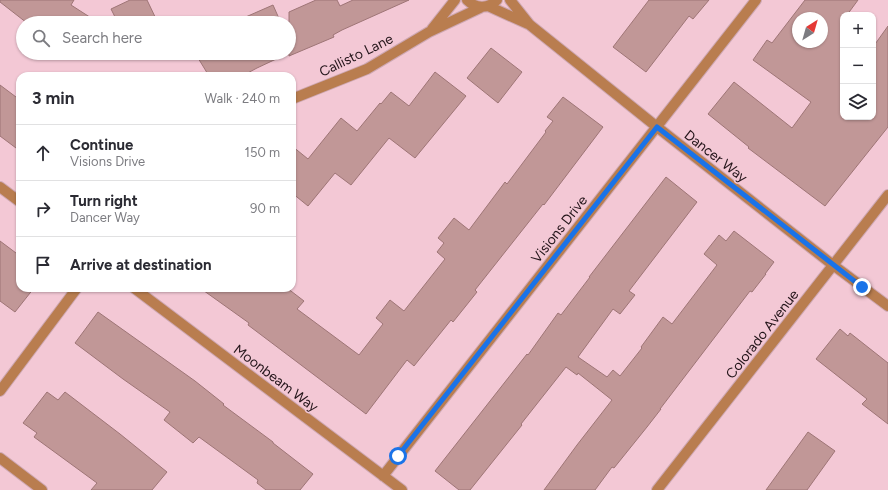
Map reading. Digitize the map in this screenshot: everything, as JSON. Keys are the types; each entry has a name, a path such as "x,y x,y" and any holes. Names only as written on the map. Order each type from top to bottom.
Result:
{"street":[{"name":"Callisto Lane","path":"429,32 456,0"},
{"name":"Dancer Way","path":"467,0 472,4 485,7 530,25"},
{"name":"Callisto Lane","path":"296,97 367,68 429,32 485,7 497,0"},
{"name":"Dancer Way","path":"510,0 530,25 657,127 833,265 888,306"},
{"name":"Visions Drive","path":"383,476 756,0"},
{"path":"0,187 16,199"},
{"name":"Colorado Avenue","path":"657,490 888,196"},
{"path":"0,391 74,292"},
{"name":"Moonbeam Way","path":"139,292 402,490"},
{"path":"0,458 42,490"}],"building":[{"path":"0,0 74,0 71,5 88,16 18,16 0,2"},
{"path":"130,0 147,0 155,16 114,16 111,9"},
{"path":"316,0 337,0 340,6 353,0 409,0 342,30 333,35 334,37 296,53 296,16 289,16 289,12"},
{"path":"649,0 709,0 693,19 689,16 646,72 613,47"},
{"path":"805,0 858,0 849,12 840,12 840,120 876,120 876,43 888,26 888,127 825,206 748,148 749,147 708,114 734,82 792,128 811,102 753,60 767,40 772,43 792,17 792,48 828,48 828,12 796,12"},
{"path":"273,5 278,16 248,16"},
{"path":"491,48 522,72 498,103 467,78"},
{"path":"199,60 274,60 250,72 207,72"},
{"path":"435,72 466,96 415,158 389,138 351,185 335,173 308,206 296,196 296,149 308,159 341,118 357,131 391,92 409,106"},
{"path":"0,85 16,97 16,148 0,136"},
{"path":"563,97 603,127 544,205 543,204 475,290 477,292 453,322 451,320 414,366 407,360 366,414 248,325 249,323 206,292 292,292 304,301 297,309 359,355 383,324 376,318 390,300 404,311 445,259 437,252 444,243 438,238 454,218 469,230 505,182 507,184 546,132 545,131 553,121 547,117"},
{"path":"666,177 697,202 629,291 635,295 620,314 613,309 578,357 607,377 613,370 620,376 642,348 641,347 663,317 672,324 717,265 704,254 719,235 726,241 734,231 774,262 752,292 750,291 647,427 614,468 612,467 595,490 544,490 612,400 578,373 577,375 566,367 470,490 459,490 435,471 527,354 528,355 558,313 561,315"},
{"path":"0,241 16,253 16,292 31,292 15,312 0,301"},
{"path":"98,312 195,381 224,404 223,405 313,474 300,490 266,490 257,483 258,480 199,437 193,443 164,420 170,412 75,343"},
{"path":"840,329 848,336 850,333 888,363 888,424 862,404 867,399 816,359"},
{"path":"47,392 58,400 65,392 167,472 152,490 91,490 97,483 34,437 37,433 23,423"},
{"path":"808,432 835,451 807,490 766,490"}],"route":[{"path":"398,456 657,127 862,287"}]}
